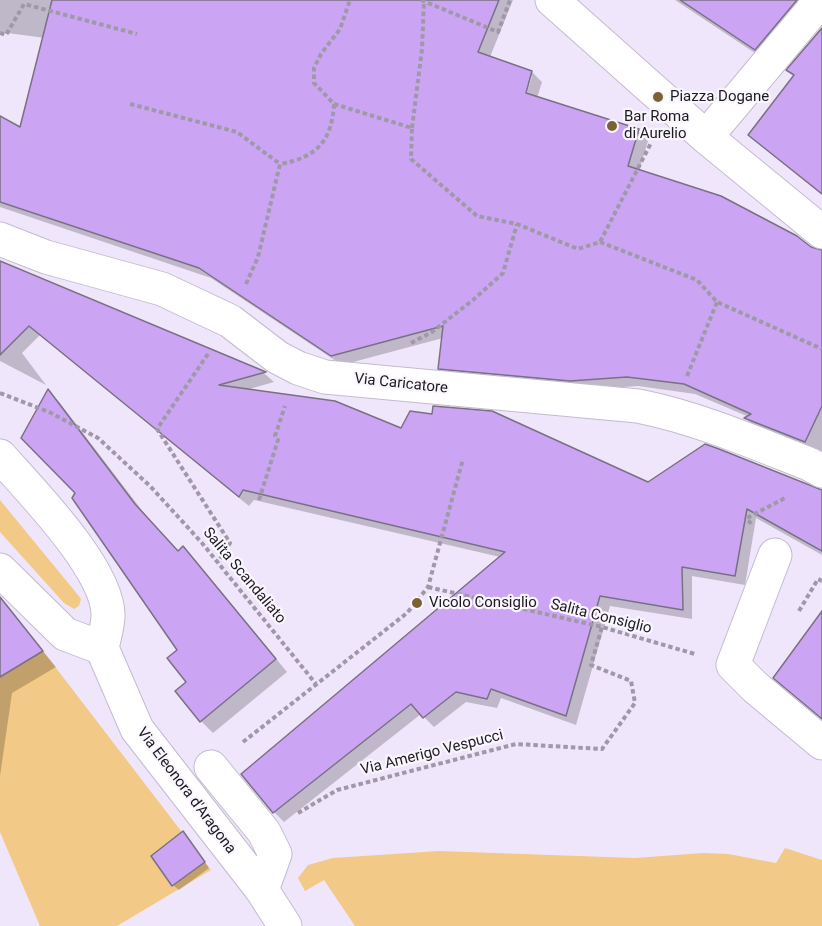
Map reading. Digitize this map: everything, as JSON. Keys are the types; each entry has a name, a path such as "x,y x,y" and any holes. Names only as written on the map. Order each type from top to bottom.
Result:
{"street":[{"path":"552,0 706,137 822,232"},
{"path":"706,137 820,0"},
{"name":"Via Caricatore","path":"0,239 45,257 162,289 230,321 277,357 298,369 325,377 638,406 672,413 726,432 822,471"},
{"path":"0,456 68,533 102,589 108,615 102,648 65,634 0,570"},
{"path":"775,555 733,665 755,687 822,743"},
{"name":"Via Eleonora d'Aragona","path":"102,648 137,729 262,890 285,926"},
{"path":"211,767 264,832 275,854 262,890"}],"path":[{"path":"350,0 340,29 321,54 314,68 314,83 334,104 412,128"},
{"path":"510,0 498,32 422,1 422,49 412,128 411,159 477,216 517,224 578,249 600,242 697,280 717,302 822,349"},
{"path":"0,33 6,35 23,2 137,34"},
{"path":"130,104 237,132 280,164 296,161 311,154 323,143 333,118 334,104"},
{"path":"600,242 670,104"},
{"path":"218,562 230,543 157,429 230,321 258,257 280,164"},
{"path":"382,381 388,356 432,332 503,273 517,224"},
{"path":"672,413 717,302"},
{"path":"259,500 278,440 275,436 298,369"},
{"name":"Salita Scandaliato","path":"0,393 49,412 98,438 150,486 218,562 316,684"},
{"path":"211,767 407,613 428,587 463,459"},
{"path":"747,518 791,494"},
{"name":"Salita Consiglio","path":"428,587 602,627 733,665"},
{"name":"Via Amerigo Vespucci","path":"264,832 337,790 516,744 602,749 635,703 630,681 591,664 602,627"}],"shaded area":[{"path":"0,500 81,599 79,606 74,609 64,603 0,532"},
{"path":"43,651 211,870 117,926 40,926 0,832 0,677"},
{"path":"785,848 822,860 822,926 355,926 324,880 305,891 298,878 308,865 333,858 439,851 635,858 703,853 728,854 776,863"}],"building":[{"path":"52,0 499,0 478,52 532,71 526,93 639,129 628,166 721,196 797,236 811,247 822,250 822,406 805,442 744,418 751,414 684,384 627,377 570,381 438,369 443,326 331,356 199,268 0,202 0,116 20,127"},
{"path":"680,0 797,0 755,50"},
{"path":"822,28 822,194 748,135 794,75 786,70"},
{"path":"0,261 266,372 219,385 335,401 401,428 410,411 432,414 433,406 492,411 648,482 705,444 822,490 822,551 747,509 735,576 682,567 683,610 600,596 566,716 491,689 487,699 456,692 423,718 411,704 273,813 241,774 505,552 243,490 239,497 29,326 0,355"},
{"path":"48,389 135,504 178,551 183,546 276,659 200,722 175,691 186,682 167,658 177,650 72,498 75,493 21,438"},
{"path":"0,597 43,651 0,677"},
{"path":"822,611 822,719 773,678"},
{"path":"183,831 205,862 172,886 151,856"}],"place":[{"name":"Piazza Dogane","path":"658,97"},
{"name":"Bar Roma di Aurelio","path":"612,126"},
{"name":"Vicolo Consiglio","path":"417,603"}]}
